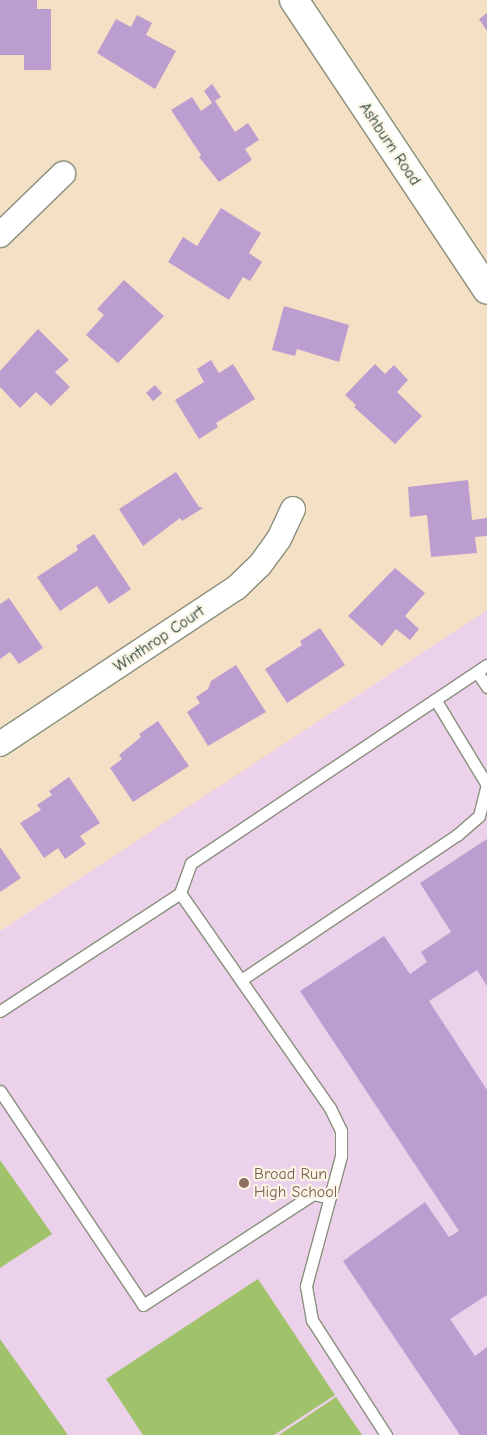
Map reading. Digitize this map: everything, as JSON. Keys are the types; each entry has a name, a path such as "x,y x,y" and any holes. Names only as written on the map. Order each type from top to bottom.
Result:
{"main road":[{"name":"Ashburn Road","path":"294,0 487,289"}],"street":[{"path":"0,235 63,174"},
{"name":"Winthrop Court","path":"0,744 236,588 260,565 279,539 293,508"}],"lane":[{"path":"0,1011 180,893 192,863 482,668 487,687"},
{"path":"241,980 457,835 479,816 487,786 435,699"},
{"path":"180,893 330,1108 341,1131 341,1156 306,1286 312,1320 386,1435"},
{"path":"0,1091 143,1305 313,1194 330,1198"}],"shaded area":[{"name":"Broad Run High School","path":"487,610 487,1435 0,1435 0,931"}],"green space":[{"path":"0,1160 52,1234 0,1268"},
{"path":"258,1279 335,1395 274,1435 143,1435 106,1379"},
{"path":"0,1339 68,1435 0,1435"},
{"path":"336,1397 362,1435 279,1435"}],"building":[{"path":"0,0 37,0 37,9 51,9 51,70 24,70 24,55 0,55"},
{"path":"487,13 487,31 479,19"},
{"path":"137,15 152,23 146,35 176,51 155,89 97,53 116,19 131,27"},
{"path":"212,84 221,97 215,101 235,132 248,123 259,140 245,149 252,160 219,182 199,157 201,155 171,110 192,97 201,111 212,103 204,91"},
{"path":"221,208 261,233 249,253 262,262 250,281 243,277 229,300 168,262 183,237 197,246"},
{"path":"124,280 164,316 118,363 86,335 104,315 97,309"},
{"path":"284,306 349,325 339,362 297,349 295,356 272,350"},
{"path":"38,329 69,360 55,372 70,387 51,406 36,392 20,408 0,387 0,371"},
{"path":"211,360 219,373 233,364 255,399 216,423 218,427 199,439 175,400 204,382 197,369"},
{"path":"375,364 385,374 394,365 408,380 397,392 422,416 395,444 354,407 356,405 345,395"},
{"path":"155,385 162,393 153,401 146,393"},
{"path":"176,472 199,507 203,508 182,521 180,518 143,546 119,509"},
{"path":"468,480 472,520 487,518 487,536 475,537 477,553 431,557 427,515 410,517 408,487"},
{"path":"94,534 131,589 109,604 97,586 60,611 37,577 78,550 76,546"},
{"path":"395,568 425,593 405,616 419,629 410,640 396,629 382,646 348,616"},
{"path":"9,598 43,648 19,664 10,652 0,659 0,604"},
{"path":"320,628 345,665 287,703 265,669 302,645 300,641"},
{"path":"236,665 266,712 208,746 187,712 200,703 196,697 208,689 211,681"},
{"path":"158,721 189,766 133,802 110,768 122,759 119,755 141,737 139,734"},
{"path":"69,777 100,823 80,836 86,844 65,859 58,848 44,858 20,823 41,810 37,805 52,795 49,791"},
{"path":"487,839 487,986 477,970 429,1001 487,1090 487,1295 450,1319 475,1356 487,1347 487,1435 460,1435 343,1261 425,1202 449,1237 459,1231 300,991 384,936 410,974 427,962 421,952 451,932 420,883"},
{"path":"0,847 21,878 0,892"}],"place":[{"name":"Broad Run High School","path":"244,1183"}]}
